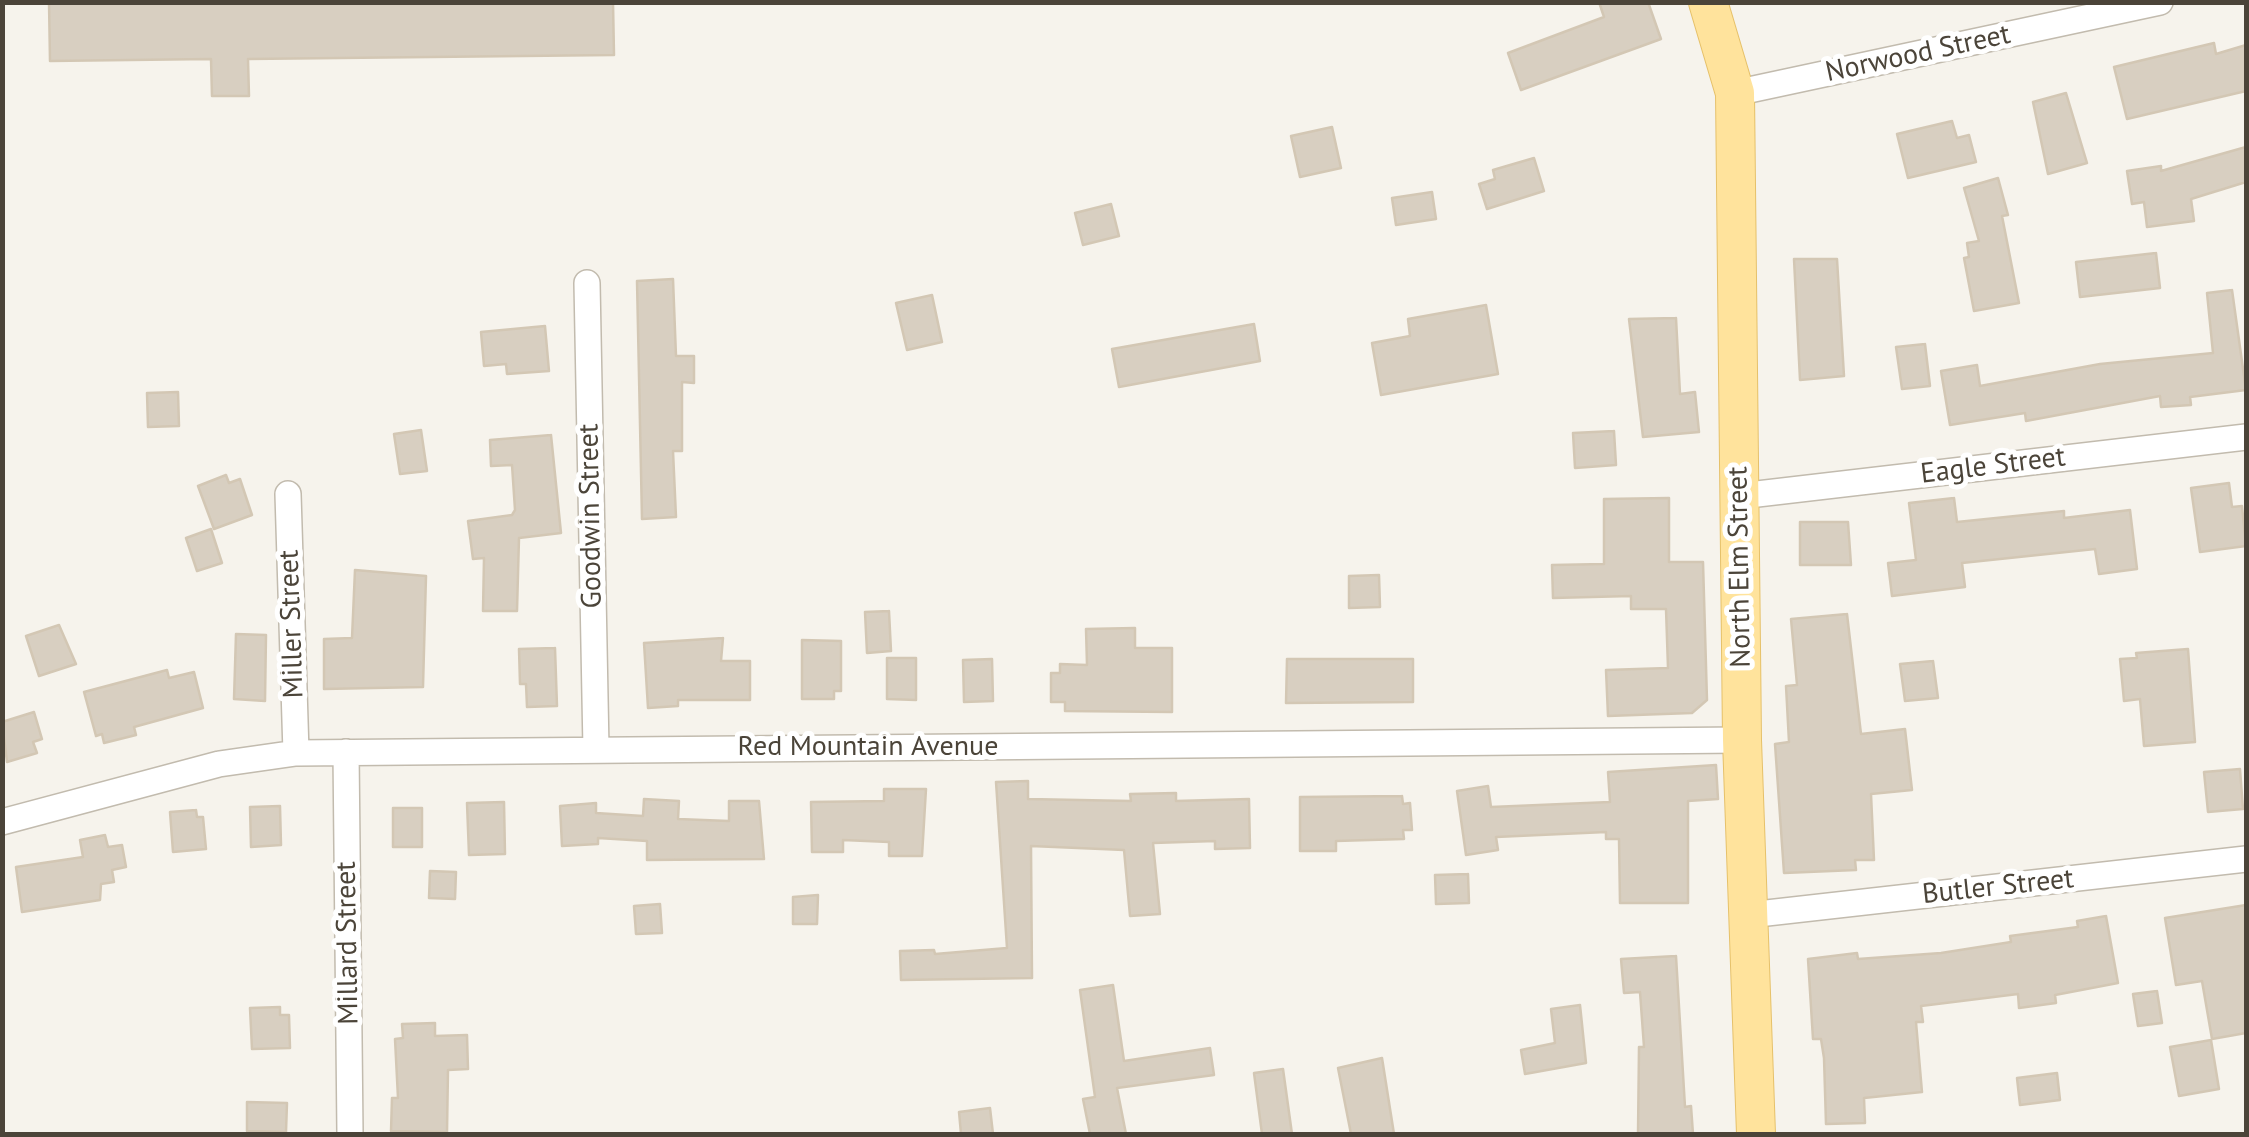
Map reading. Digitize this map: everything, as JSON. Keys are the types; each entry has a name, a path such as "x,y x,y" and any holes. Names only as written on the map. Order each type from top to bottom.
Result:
{"main road":[{"name":"North Elm Street","path":"1708,2 1735,92 1742,740 1756,1134"}],"street":[{"name":"Norwood Street","path":"1735,92 2160,2"},
{"name":"Goodwin Street","path":"586,283 596,749"},
{"name":"Eagle Street","path":"1740,496 2246,437"},
{"name":"Miller Street","path":"288,494 296,753"},
{"name":"Red Mountain Avenue","path":"2,822 219,764 296,753 1742,740"},
{"name":"Millard Street","path":"346,752 350,1134"},
{"name":"Butler Street","path":"1749,915 2246,859"}],"building":[{"path":"49,2 613,2 614,55 248,59 249,96 212,96 211,59 50,61"},
{"path":"1599,2 1648,2 1661,39 1521,90 1508,53 1604,17"},
{"path":"2214,43 2216,54 2246,45 2246,91 2127,119 2114,67"},
{"path":"2066,93 2087,163 2048,174 2033,102"},
{"path":"1952,121 1957,138 1969,135 1976,162 1908,178 1897,134"},
{"path":"1332,127 1341,168 1300,177 1291,136"},
{"path":"2246,147 2246,182 2191,199 2194,221 2147,227 2144,202 2132,204 2127,171 2161,166 2161,171"},
{"path":"1534,158 1544,191 1487,209 1479,184 1495,179 1493,170"},
{"path":"1998,178 2008,215 2002,216 2019,303 1974,311 1964,258 1969,257 1967,243 1979,241 1964,188"},
{"path":"1432,192 1436,219 1396,225 1392,198"},
{"path":"1111,204 1119,236 1083,245 1075,213"},
{"path":"2156,253 2160,288 2080,297 2076,262"},
{"path":"1794,259 1837,259 1844,376 1800,380"},
{"path":"673,279 676,356 694,356 694,383 682,382 682,451 673,451 676,517 642,519 637,281"},
{"path":"2232,290 2246,390 2190,397 2191,405 2161,407 2160,396 2026,421 2025,413 1950,425 1941,371 1977,365 1980,386 2100,364 2213,353 2207,293"},
{"path":"932,295 942,342 907,350 896,303"},
{"path":"1486,305 1498,374 1381,395 1372,343 1410,336 1408,319"},
{"path":"1676,318 1680,394 1695,392 1699,432 1643,437 1629,319"},
{"path":"1254,324 1260,361 1119,387 1112,349"},
{"path":"545,326 549,371 507,374 506,364 484,366 481,332"},
{"path":"1925,344 1930,386 1902,389 1896,347"},
{"path":"178,392 179,426 148,427 147,393"},
{"path":"421,430 427,471 400,474 394,434"},
{"path":"1614,431 1616,465 1575,468 1573,433"},
{"path":"551,435 561,533 519,538 517,611 483,611 484,558 473,559 468,521 512,515 515,510 512,465 491,466 490,440"},
{"path":"226,475 229,483 240,479 252,515 214,529 198,486"},
{"path":"2229,483 2232,507 2242,506 2246,546 2200,552 2191,488"},
{"path":"1669,498 1669,562 1703,562 1707,700 1692,713 1608,716 1606,670 1668,668 1666,609 1631,609 1631,596 1553,598 1552,565 1604,564 1604,499"},
{"path":"1954,498 1957,522 2064,511 2064,518 2130,510 2137,569 2099,574 2095,549 1962,563 1965,587 1892,596 1888,563 1916,560 1909,503"},
{"path":"1800,522 1848,522 1851,565 1800,565"},
{"path":"211,529 222,563 197,571 186,538"},
{"path":"355,570 426,576 423,687 324,689 324,639 352,638"},
{"path":"1379,575 1380,607 1349,608 1349,576"},
{"path":"889,611 891,651 867,653 865,612"},
{"path":"1847,614 1861,734 1905,729 1912,790 1871,794 1874,860 1855,860 1856,870 1784,873 1775,744 1789,742 1786,686 1797,685 1791,619"},
{"path":"59,625 76,664 39,676 26,636"},
{"path":"1135,628 1135,648 1172,648 1172,712 1065,711 1065,702 1051,702 1051,673 1060,673 1060,664 1087,665 1086,629"},
{"path":"236,634 266,635 265,701 234,699"},
{"path":"723,638 721,661 750,661 750,700 678,700 678,706 648,708 644,643"},
{"path":"802,640 841,641 841,691 834,691 834,699 802,699"},
{"path":"555,648 557,706 527,707 526,684 520,684 519,649"},
{"path":"2188,649 2195,742 2144,746 2140,699 2124,701 2120,659 2137,658 2136,653"},
{"path":"887,658 916,658 916,700 887,699"},
{"path":"992,659 993,701 964,702 963,660"},
{"path":"1287,659 1413,659 1413,702 1286,703"},
{"path":"1933,661 1938,698 1905,701 1900,664"},
{"path":"167,670 169,678 194,672 203,708 134,727 136,735 104,743 102,734 96,736 84,692"},
{"path":"34,712 42,739 33,742 37,753 7,762 2,722"},
{"path":"1716,765 1718,799 1688,801 1688,903 1620,903 1619,839 1606,839 1606,832 1496,837 1498,850 1466,855 1457,791 1488,786 1491,807 1610,802 1608,772"},
{"path":"2240,769 2243,809 2208,812 2204,772"},
{"path":"1028,781 1028,799 1131,801 1130,794 1176,793 1176,801 1249,799 1250,848 1215,849 1215,841 1153,843 1160,914 1130,916 1124,850 1031,846 1032,978 901,980 900,951 934,950 935,954 1007,948 996,782"},
{"path":"884,789 926,789 922,856 889,856 889,842 843,840 843,852 812,852 811,802 884,801"},
{"path":"1402,796 1403,804 1410,803 1412,830 1403,830 1404,839 1336,841 1336,851 1300,851 1300,797"},
{"path":"644,799 679,801 678,819 729,821 729,801 759,801 764,859 647,860 647,841 598,838 598,844 562,846 560,806 596,803 596,813 643,816"},
{"path":"504,802 505,854 469,855 467,803"},
{"path":"280,806 281,845 251,847 250,807"},
{"path":"393,808 422,808 422,847 393,847"},
{"path":"196,810 197,817 203,817 206,849 173,852 170,812"},
{"path":"105,835 108,847 122,845 126,867 112,870 114,882 101,884 100,900 22,912 16,867 83,857 80,840"},
{"path":"430,871 456,872 455,899 429,898"},
{"path":"1468,874 1469,903 1436,904 1435,875"},
{"path":"818,895 817,924 793,924 793,897"},
{"path":"660,904 662,933 636,934 634,906"},
{"path":"2246,905 2246,1033 2212,1039 2202,981 2176,985 2165,918"},
{"path":"2106,916 2118,983 2055,995 2056,1003 2019,1008 2018,994 1921,1006 1923,1022 1916,1022 1922,1092 1864,1098 1865,1123 1826,1124 1824,1058 1821,1039 1813,1039 1808,959 1857,953 1858,959 1941,953 2011,942 2010,936 2078,927 2077,921"},
{"path":"1676,956 1685,1107 1691,1106 1693,1134 1638,1134 1639,1047 1644,1047 1640,992 1624,993 1621,959"},
{"path":"1113,985 1124,1061 1210,1048 1214,1075 1117,1088 1126,1134 1090,1134 1083,1099 1095,1097 1080,990"},
{"path":"2157,991 2162,1023 2138,1026 2133,994"},
{"path":"1580,1005 1586,1063 1525,1074 1521,1050 1555,1043 1551,1009"},
{"path":"280,1007 280,1015 289,1015 290,1048 252,1049 250,1008"},
{"path":"435,1023 435,1036 467,1035 468,1069 448,1070 447,1132 391,1131 392,1098 398,1098 395,1039 403,1038 402,1024"},
{"path":"2211,1040 2219,1089 2179,1096 2170,1047"},
{"path":"1382,1058 1394,1134 1351,1134 1338,1068"},
{"path":"1283,1069 1292,1134 1262,1134 1254,1073"},
{"path":"2057,1073 2060,1100 2020,1105 2017,1078"},
{"path":"247,1102 287,1103 286,1132 247,1131"},
{"path":"990,1108 993,1134 961,1134 959,1112"}]}
